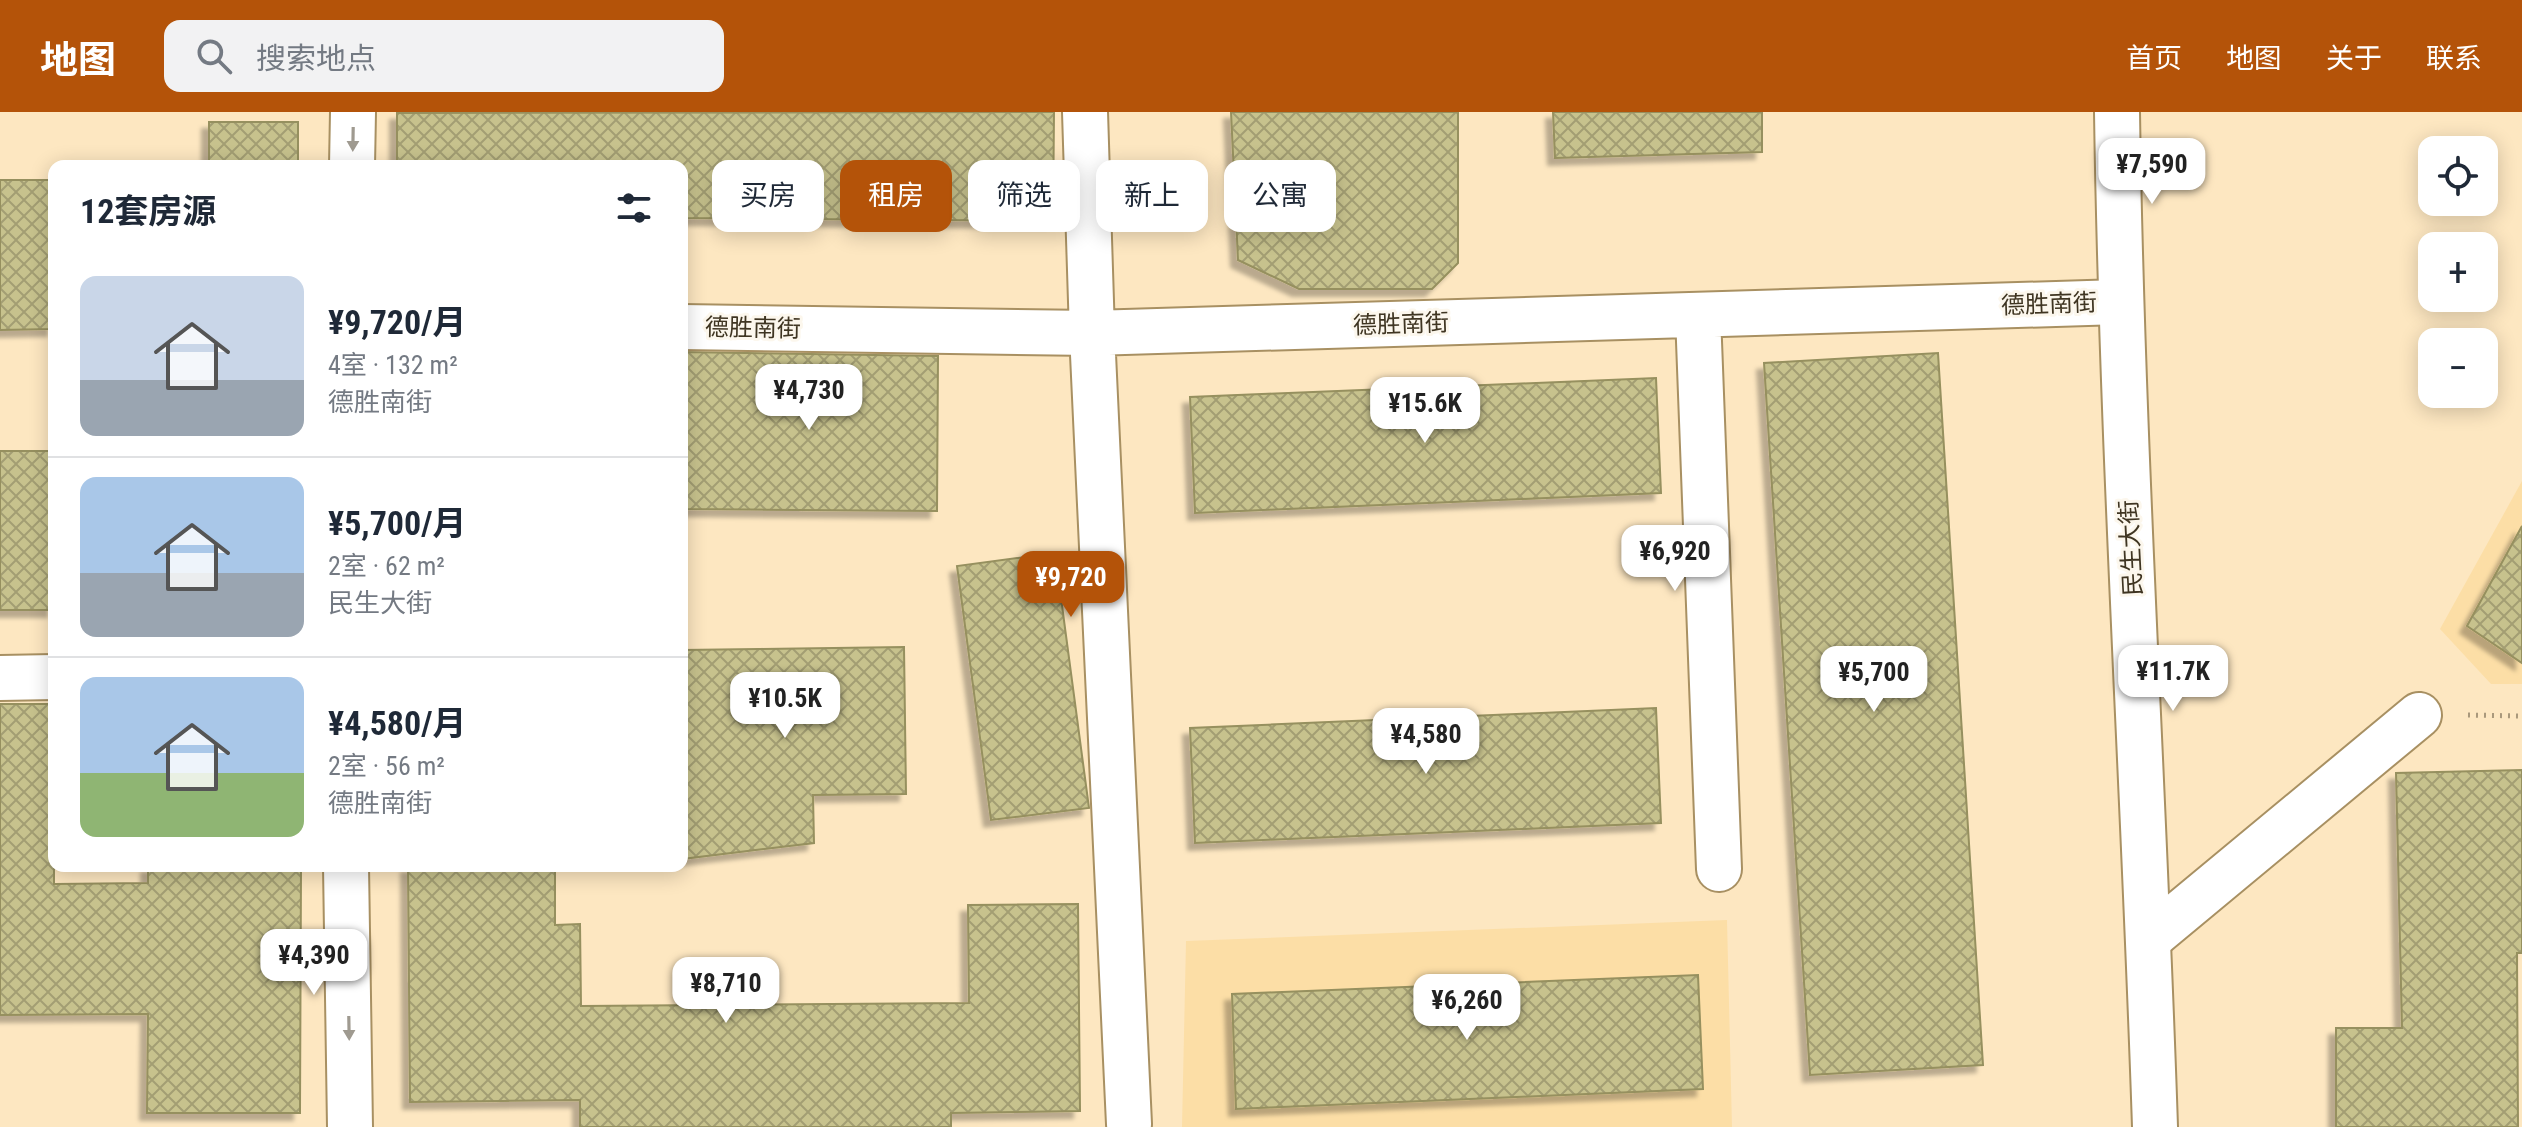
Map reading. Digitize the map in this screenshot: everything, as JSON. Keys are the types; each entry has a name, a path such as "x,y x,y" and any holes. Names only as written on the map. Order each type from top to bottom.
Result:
{"street":[{"path":"352,160 353,112"},
{"path":"1085,112 1092,333 1129,1124"},
{"name":"民生大街","path":"2117,112 2120,302 2155,1127"},
{"name":"德胜南街","path":"688,327 1092,333 2120,302"},
{"path":"1698,315 1719,869"},
{"path":"0,678 48,677"},
{"path":"2149,939 2419,715"},
{"path":"346,872 350,1127"}],"shaded area":[{"path":"2522,481 2522,684 2491,684 2440,629"},
{"path":"1727,920 1732,1127 1182,1127 1186,941"}],"building":[{"path":"1054,112 1054,160 968,160 968,220 952,220 952,160 840,160 840,219 824,219 824,160 712,160 712,218 688,218 688,160 397,160 397,113"},
{"path":"1231,112 1458,112 1458,263 1432,289 1299,289 1238,260 1237,232 1336,232 1336,160 1233,160"},
{"path":"1553,112 1762,112 1762,152 1555,158"},
{"path":"209,122 298,122 298,160 209,160"},
{"path":"0,180 48,180 48,329 0,330"},
{"path":"688,352 938,356 937,511 688,509"},
{"path":"1938,353 1983,1065 1810,1075 1764,363"},
{"path":"1656,378 1661,493 1195,513 1190,397"},
{"path":"0,451 48,451 48,610 0,610"},
{"path":"2522,526 2522,663 2467,626"},
{"path":"1055,553 1089,808 991,820 957,566"},
{"path":"904,647 906,794 813,795 814,843 688,858 688,650"},
{"path":"0,704 48,704 48,872 54,872 54,884 148,883 148,872 301,872 300,1113 147,1113 148,1014 0,1015"},
{"path":"1656,708 1661,823 1195,843 1190,728"},
{"path":"2522,770 2522,953 2517,953 2518,1127 2336,1127 2336,1028 2402,1028 2396,773"},
{"path":"408,872 555,872 555,925 580,924 581,1006 969,1003 968,905 1078,904 1080,1111 951,1113 951,1127 580,1127 580,1100 410,1102"},
{"path":"1698,975 1703,1089 1236,1109 1232,994"}]}
